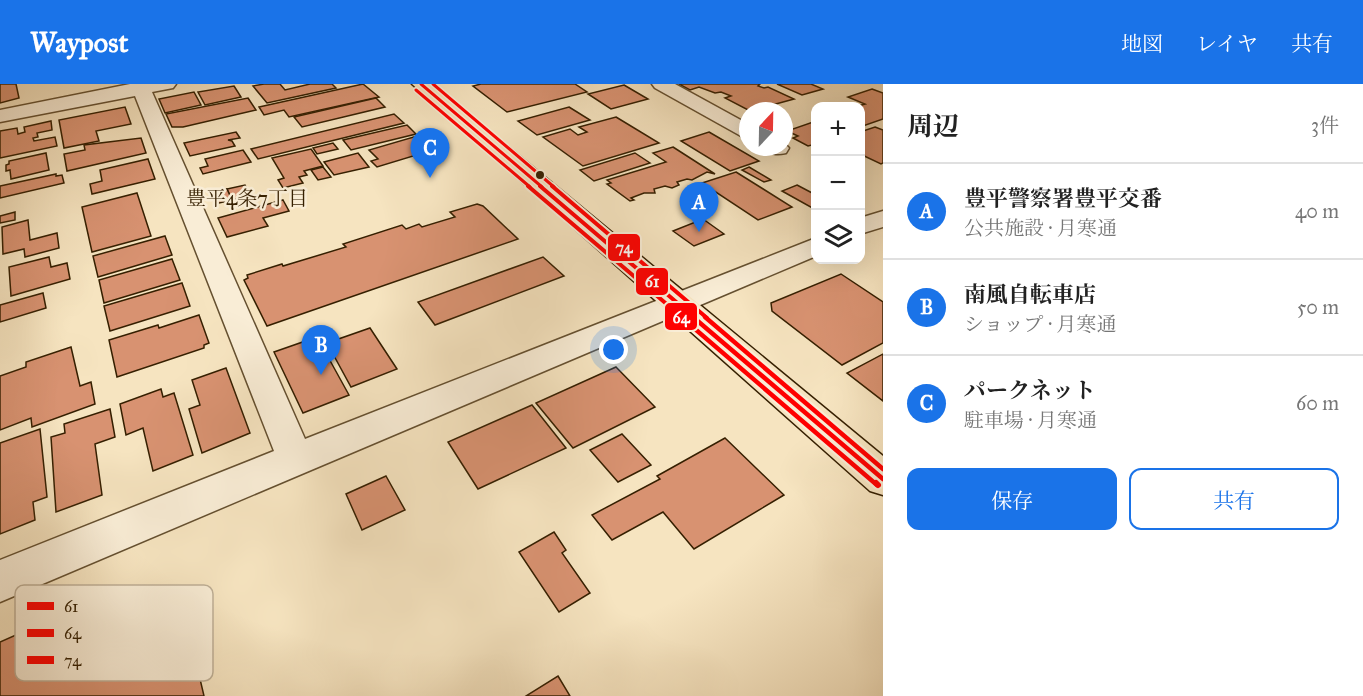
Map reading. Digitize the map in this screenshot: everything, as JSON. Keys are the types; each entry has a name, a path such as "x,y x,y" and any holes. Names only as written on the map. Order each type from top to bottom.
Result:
{"highway":[{"path":"421,84 627,261 679,302 883,479"}],"street":[{"path":"661,84 739,127"},
{"path":"0,116 149,86 296,460"},
{"path":"865,225 883,218"},
{"path":"0,581 811,248"}],"building":[{"path":"0,84 16,84 19,98 0,103"},
{"path":"280,84 285,90 310,84 332,84 336,88 267,103 253,86"},
{"path":"363,84 379,97 289,117 284,110 264,115 259,107"},
{"path":"481,84 575,84 587,92 507,112 473,86"},
{"path":"679,84 760,84 758,86 768,87 794,99 783,102 739,102 739,105 725,98 731,96 721,92 715,93 699,87 690,90"},
{"path":"777,84 811,84 823,89 802,95"},
{"path":"624,85 648,99 611,109 588,94"},
{"path":"234,86 241,97 205,105 198,92"},
{"path":"872,89 883,93 883,119 865,125 865,102 848,97"},
{"path":"194,92 201,105 165,113 159,99"},
{"path":"248,98 256,110 183,127 172,127 166,114"},
{"path":"376,98 385,107 302,127 294,117"},
{"path":"125,107 131,124 96,131 99,141 64,148 59,120"},
{"path":"569,107 590,120 537,135 518,121"},
{"path":"394,114 404,123 258,159 251,149"},
{"path":"616,117 659,143 583,166 543,137 570,129 578,135 587,132 579,127"},
{"path":"51,121 52,130 37,133 38,137 33,138 34,141 55,137 57,146 0,158 0,131 17,128 18,134 25,132 24,127"},
{"path":"811,123 811,145 808,146 793,138 798,136 793,134 793,129"},
{"path":"407,125 416,134 351,150 343,140"},
{"path":"875,127 883,130 883,163 865,156 865,130"},
{"path":"236,132 240,138 228,140 232,141 235,146 190,156 184,143"},
{"path":"709,132 739,149 739,156 750,156 759,161 730,171 681,141"},
{"path":"417,136 433,150 377,167 371,161 378,159 369,150"},
{"path":"141,138 146,153 67,171 64,154 85,150 84,145"},
{"path":"333,143 338,149 317,154 313,148"},
{"path":"673,147 715,174 707,172 692,180 677,182 679,185 672,188 665,186 654,189 655,193 644,193 631,198 634,200 630,201 607,184 611,183 607,180 666,162 653,153"},
{"path":"311,149 323,166 304,171 307,175 299,177 303,183 283,188 278,180 284,178 272,158"},
{"path":"243,150 251,162 203,174 200,168 208,166 205,159"},
{"path":"46,153 49,170 11,179 10,170 6,171 9,161"},
{"path":"358,153 369,167 334,175 324,162"},
{"path":"635,153 650,163 594,181 580,170"},
{"path":"148,159 155,179 92,194 90,184 102,181 100,170"},
{"path":"323,167 331,177 318,180 311,170"},
{"path":"749,167 771,180 764,182 742,170"},
{"path":"736,172 792,207 758,220 702,183"},
{"path":"56,174 56,176 62,175 64,183 0,198 0,186"},
{"path":"245,185 250,195 232,200 227,189"},
{"path":"797,185 811,192 811,207 782,191"},
{"path":"227,189 232,200 215,204 210,194"},
{"path":"137,193 151,236 92,252 82,207"},
{"path":"283,200 289,211 263,218 268,226 227,237 218,218"},
{"path":"477,204 483,206 518,239 267,326 244,280 248,278 247,275 346,247 343,244 402,225 406,229 419,224 422,227 455,217 450,212"},
{"path":"15,212 15,220 0,223 0,216"},
{"path":"703,219 724,234 694,246 673,231"},
{"path":"28,220 30,240 57,233 59,248 25,257 24,249 3,254 2,227"},
{"path":"165,236 172,255 98,277 93,256"},
{"path":"49,257 51,267 67,263 70,279 11,296 9,267"},
{"path":"543,257 564,276 435,325 418,302"},
{"path":"172,259 180,280 104,303 99,280"},
{"path":"841,274 883,302 883,343 842,365 772,311 771,303"},
{"path":"182,283 190,306 110,331 104,306"},
{"path":"43,293 46,308 0,322 0,305"},
{"path":"199,315 209,343 204,345 204,348 117,377 109,340 158,325 159,328"},
{"path":"370,328 397,369 351,387 327,343"},
{"path":"317,337 349,395 303,413 274,352"},
{"path":"71,347 80,386 91,382 95,404 32,427 31,418 0,430 0,376 26,367 26,362"},
{"path":"883,354 883,401 847,373"},
{"path":"616,367 655,407 573,448 536,403"},
{"path":"226,368 250,433 202,453 189,409 200,405 192,380"},
{"path":"161,389 163,397 174,393 193,455 153,471 143,428 126,435 120,404"},
{"path":"532,405 566,448 478,489 448,442"},
{"path":"110,409 115,437 95,444 102,495 56,512 51,437 65,433 64,424"},
{"path":"40,429 47,497 33,502 35,520 0,534 0,443"},
{"path":"622,434 651,465 618,482 590,450"},
{"path":"725,438 784,495 694,549 663,512 612,540 592,515 660,479 657,476"},
{"path":"386,476 405,510 362,530 346,494"},
{"path":"554,532 566,550 562,553 590,593 559,612 519,552"},
{"path":"15,635 15,681 200,681 204,696 0,696 0,642"},
{"path":"558,676 570,696 526,696"}],"transit line":[{"name":"61","path":"421,84 883,479"},
{"name":"74","path":"433,84 883,469"},
{"name":"64","path":"416,90 878,485"}],"place":[{"name":"パークネット","path":"430,178"},
{"name":"豊平警察署豊平交番","path":"699,232"},
{"name":"南風自転車店","path":"321,375"}],"district":[{"name":"豊平4条7丁目","path":"247,198"}]}
